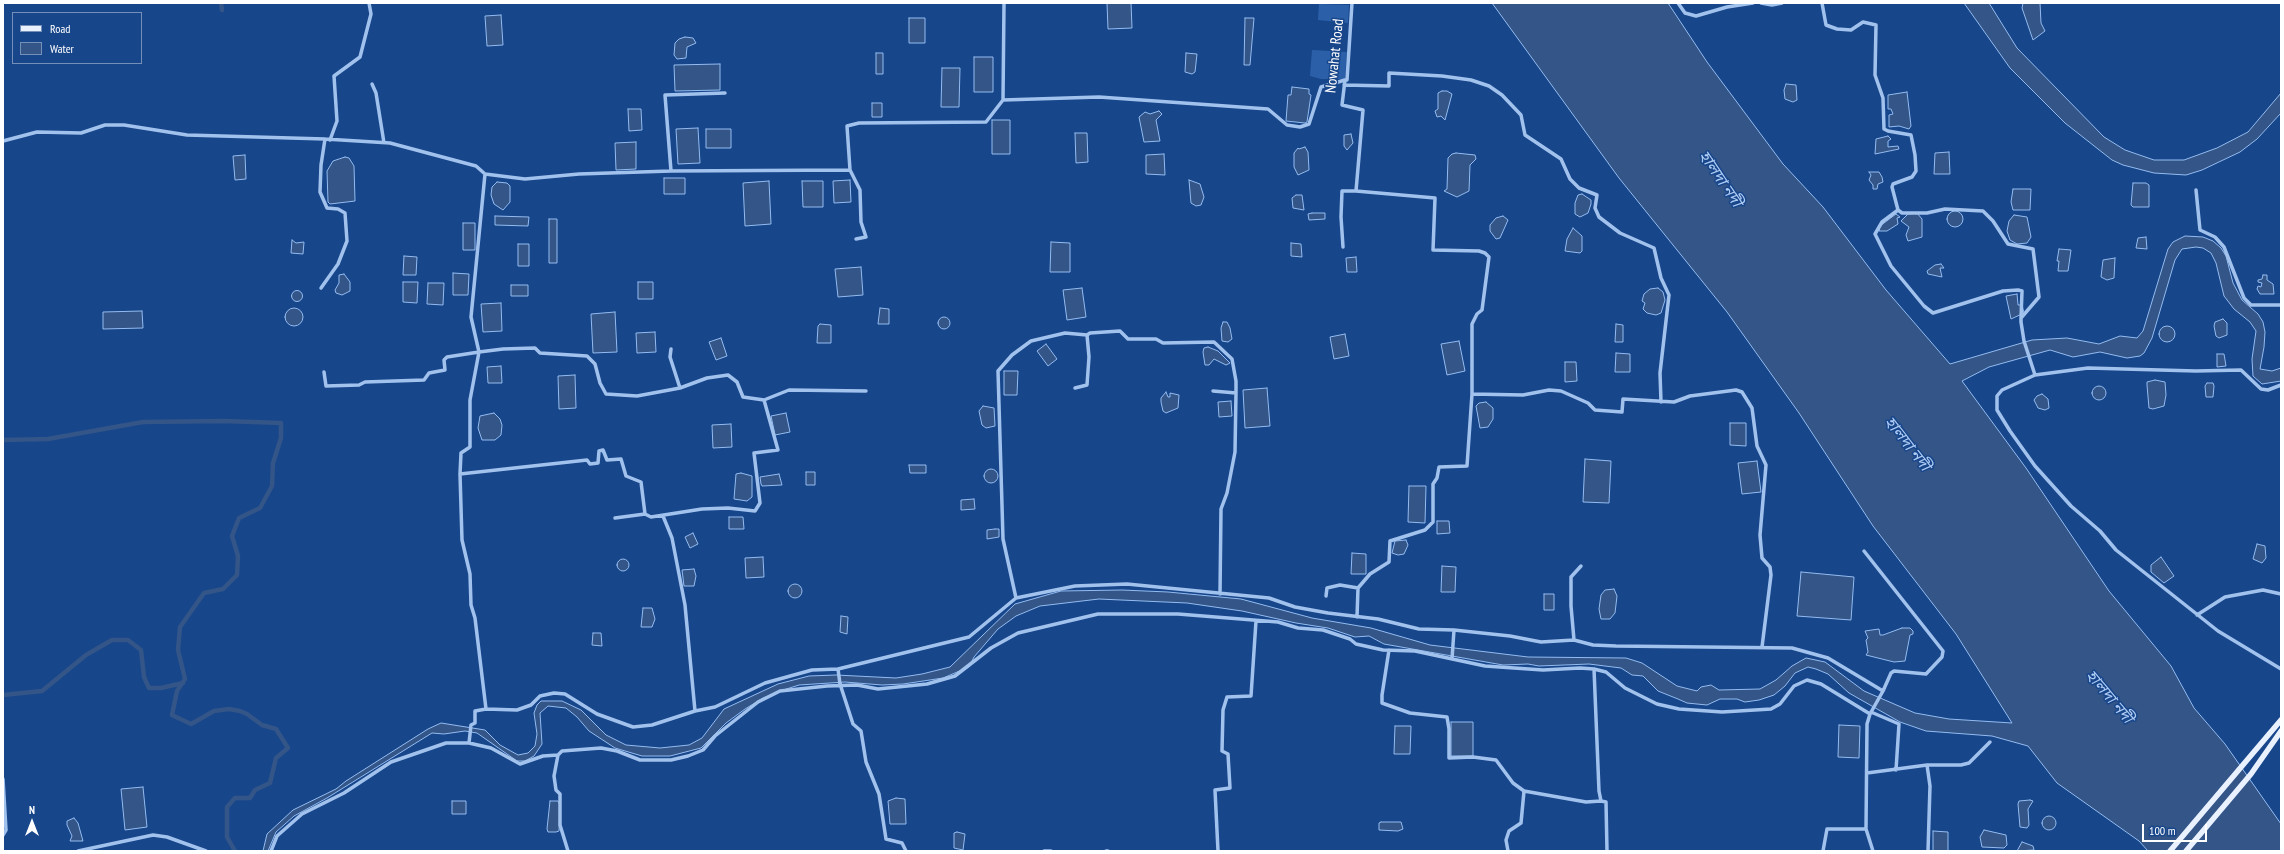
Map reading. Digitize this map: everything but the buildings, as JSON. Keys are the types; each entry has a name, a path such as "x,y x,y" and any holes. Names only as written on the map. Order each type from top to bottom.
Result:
{"main road":[{"path":"2170,851 2281,720"},
{"path":"2186,851 2251,774 2281,731"}],"street":[{"path":"330,140 337,120 334,76 360,57 371,14 369,3"},
{"path":"856,240 866,237 861,222 860,190 850,170 847,126 859,123 986,122 1003,100 1004,3"},
{"name":"Nowahat Road","path":"1352,3 1348,80 1345,83 1342,105 1363,110 1356,191"},
{"path":"1678,3 1686,13 1696,16 1726,7 1753,3"},
{"path":"1761,3 1772,5 1782,3"},
{"path":"1822,3 1826,25 1850,30 1863,22 1876,25 1875,75 1883,98 1884,129 1888,132 1911,135 1915,156 1916,171 1912,177 1893,184 1892,186 1898,210 1902,213 1928,213 1945,209 1983,211 1993,221 2008,244 2033,249 2039,297 2021,318"},
{"path":"1003,100 1099,97 1268,109 1287,125 1300,127 1309,124 1321,87 1345,83 1389,86 1389,73 1442,76 1471,80 1488,86 1507,99 1521,115 1524,135 1561,159 1570,179 1579,188 1597,195 1595,208 1599,217 1620,233 1654,248 1661,278 1669,295 1660,373 1661,402"},
{"path":"372,84 376,92 384,143"},
{"path":"671,171 665,95 725,93"},
{"path":"3,141 37,132 81,133 105,125 124,125 187,135 325,139 384,143 476,166 485,174 525,179 579,174 671,171 850,170"},
{"path":"321,288 338,264 347,241 345,213 338,208 327,208 320,192 321,165 325,139"},
{"path":"485,174 471,318 479,352 470,400 470,447 461,453 460,474 462,540 470,574 471,605 475,618 486,709"},
{"path":"2196,190 2200,230 2215,237 2224,247 2244,298 2251,305 2281,305"},
{"path":"1343,247 1341,217 1342,191 1356,191 1434,198 1433,250 1479,251 1488,255 1482,310 1477,314 1472,324 1472,394 1467,466 1439,467 1437,478 1433,484 1433,522 1426,530 1390,541 1389,562 1370,574 1358,588 1357,617"},
{"path":"1898,210 1882,222 1875,234 1891,266 1924,306 1933,313 2003,291 2022,291 2021,318 2024,341 2035,375"},
{"path":"1016,598 1003,539 998,371 1012,355 1031,342 1065,333 1087,335 1090,333 1120,331 1128,339 1156,339 1163,343 1214,342 1232,359 1236,381 1234,452 1227,493 1221,509 1220,594"},
{"path":"1075,388 1087,385 1089,357 1087,335"},
{"path":"324,372 326,386 359,385 365,382 424,380 429,373 445,370 444,360 447,357 503,348 535,348 540,352 587,356 595,364 600,383 606,394 637,396 680,388 707,378 728,375 737,382 743,397 764,400 789,390 866,391"},
{"path":"671,349 670,357 680,388"},
{"path":"2281,385 2268,390 2260,389 2241,370 2196,371 2088,368 2035,375 2002,390 1997,396 1997,410 2035,466 2071,506 2100,531 2116,550 2197,615 2218,630 2281,669"},
{"path":"1472,394 1523,395 1549,390 1561,391 1588,403 1595,410 1622,412 1623,399 1674,402 1690,396 1736,390 1742,392 1752,408 1757,446 1766,465 1760,535 1762,558 1771,571 1762,647"},
{"path":"1214,391 1236,393"},
{"path":"615,518 645,514 651,517 663,516 702,509 728,508 755,511 760,503 754,453 778,450 764,400"},
{"path":"460,474 587,460 590,464 598,463 599,451 604,450 607,460 621,459 626,476 641,482 645,514"},
{"path":"663,516 672,538 685,605 695,711"},
{"path":"1864,551 1943,651 1942,657 1926,674 1894,671 1871,712 1867,724 1866,829 1873,851"},
{"path":"1574,640 1570,606 1571,577 1581,566"},
{"path":"469,743 471,725 475,723 475,711 486,709 517,710 531,705 540,696 554,693 565,694 597,714 633,727 652,725 695,711 715,707 765,683 812,670 838,669 969,637 1016,598 1051,590 1127,584 1270,598 1295,607 1378,619 1419,629 1454,630 1510,636 1541,642 1574,640 1594,645 1704,649 1762,647 1792,648 1828,658 1882,692"},
{"path":"1326,596 1327,588 1340,584 1358,588"},
{"path":"2197,615 2225,597 2263,590 2281,594"},
{"path":"271,851 277,836 302,814 344,793 391,762 446,743 469,743 491,748 520,764 543,756 558,755 566,749 594,747 617,751 635,760 670,760 703,750 715,736 752,706 780,691 840,685 878,689 927,684 955,676 991,648 1018,633 1098,614 1178,614 1278,622 1313,630 1323,630 1350,639 1356,644 1389,650 1415,651 1444,659 1452,658 1486,666 1543,670 1580,668 1594,669 1606,672 1625,688 1657,704 1679,709 1722,712 1771,709 1780,704 1794,686 1807,680 1821,684 1871,712 1899,724 1896,770"},
{"path":"1218,851 1215,790 1230,788 1228,754 1222,751 1223,710 1227,697 1252,696 1256,620"},
{"path":"1452,658 1454,630"},
{"path":"1389,650 1382,703 1410,713 1447,717 1449,758 1473,757 1496,760 1513,783 1524,791 1586,802 1606,802 1607,851"},
{"path":"838,669 840,685 853,724 861,731 866,762 879,794 886,839 902,842 906,851"},
{"path":"1594,669 1599,791 1601,801"},
{"path":"1867,773 1927,765 1961,765 1969,763 1990,742"},
{"path":"558,755 554,776 556,790 560,794 560,825 568,851"},
{"path":"1927,765 1930,786 1928,851"},
{"path":"3,779 6,830 3,835"},
{"path":"1508,851 1506,840 1509,832 1521,823 1524,791"},
{"path":"1822,851 1827,829 1866,829"},
{"path":"78,851 153,835 167,837 206,851"},
{"path":"1044,851 1051,851"}],"shaded area":[{"path":"1319,4 1349,5 1348,23 1318,20"},
{"path":"1312,50 1347,52 1345,79 1321,79 1310,76"}],"water":[{"path":"1107,3 1131,3 1132,28 1108,29"},
{"name":"হালদা নদী","path":"1492,3 1668,3 1707,62 1783,164 1823,207 1886,290 1950,364 2032,340 2067,338 2099,344 2120,336 2137,338 2143,331 2168,249 2173,242 2185,236 2203,237 2213,241 2221,248 2226,256 2233,283 2242,300 2258,314 2263,322 2265,332 2260,369 2272,371 2281,368 2281,381 2262,384 2253,376 2252,359 2256,331 2250,322 2234,309 2224,296 2216,263 2211,253 2203,248 2196,247 2182,249 2175,260 2152,338 2144,353 2140,356 2127,358 2100,352 2073,357 2050,350 1989,367 1962,381 2026,468 2109,591 2171,666 2194,708 2225,744 2281,824 2281,851 2148,851 2139,841 2057,783 2028,746 1992,736 1926,731 1900,722 1849,693 1828,674 1808,667 1795,673 1785,686 1774,695 1759,700 1745,702 1737,699 1720,699 1707,705 1687,703 1658,691 1643,676 1632,675 1621,668 1589,664 1539,666 1528,664 1503,665 1384,644 1369,636 1355,637 1328,628 1296,623 1242,611 1187,603 1099,599 1040,606 1016,616 998,629 974,657 969,667 943,678 903,684 882,685 845,682 799,685 780,691 763,698 745,709 726,723 701,748 670,756 642,756 615,748 589,731 577,717 566,708 548,706 540,713 542,744 534,756 525,761 517,761 477,733 465,731 444,734 432,733 327,798 294,816 276,832 268,851 263,851 267,834 293,810 336,789 346,781 428,729 441,723 485,730 500,745 518,755 528,753 535,746 537,734 534,713 537,705 541,701 562,701 581,710 606,735 626,745 660,748 689,745 702,738 724,709 778,684 809,676 836,675 896,678 922,674 950,667 1015,604 1061,591 1122,590 1168,592 1241,599 1312,618 1371,628 1430,645 1528,657 1626,658 1642,663 1677,686 1697,691 1701,687 1711,685 1719,690 1760,689 1776,680 1792,666 1806,658 1825,662 1864,691 1915,713 1949,719 2012,723 1956,634 1873,526 1799,413 1727,312 1619,178"},
{"path":"1964,3 1989,3 2017,48 2104,137 2125,150 2154,160 2184,160 2217,148 2248,132 2281,93 2281,113 2257,139 2240,152 2202,170 2186,175 2154,173 2123,165 2112,160 2065,123 2010,68"},
{"path":"2023,3 2040,3 2041,23 2045,31 2033,40 2022,8"},
{"path":"501,15 503,45 487,46 485,16"},
{"path":"909,18 925,18 925,43 909,43"},
{"path":"1245,18 1254,18 1250,65 1244,65"},
{"path":"685,37 693,38 696,43 687,47 686,58 677,59 674,55 675,43 679,39"},
{"path":"876,53 883,53 883,74 876,74"},
{"path":"1186,53 1197,54 1195,72 1192,74 1185,72"},
{"path":"974,57 993,57 993,92 974,92"},
{"path":"720,64 720,90 675,91 674,65"},
{"path":"942,68 960,68 959,107 941,107"},
{"path":"1786,84 1796,85 1797,100 1793,102 1785,99 1784,90"},
{"path":"1292,87 1309,89 1309,94 1311,95 1307,122 1305,123 1286,121 1288,95 1291,95"},
{"path":"1447,91 1452,94 1445,120 1441,116 1437,117 1435,111 1438,109 1438,93"},
{"path":"1907,92 1911,126 1909,129 1899,126 1889,127 1889,115 1893,114 1891,109 1888,109 1888,95"},
{"path":"872,103 882,103 882,117 872,117"},
{"path":"628,109 641,109 642,130 629,131"},
{"path":"1159,111 1162,114 1156,120 1160,141 1144,142 1139,117 1145,112 1150,114"},
{"path":"992,120 1010,120 1010,154 992,154"},
{"path":"698,128 700,163 678,164 676,129"},
{"path":"706,129 731,129 731,148 706,148"},
{"path":"1075,133 1087,133 1088,162 1076,163"},
{"path":"1351,134 1353,143 1347,150 1344,146 1344,135"},
{"path":"1888,136 1891,139 1888,141 1888,147 1898,146 1899,149 1875,154 1876,139"},
{"path":"636,142 636,169 616,170 615,143"},
{"path":"1305,147 1308,152 1309,170 1298,175 1294,167 1294,153 1298,148"},
{"path":"1949,152 1950,174 1934,174 1935,153"},
{"path":"1164,154 1165,175 1146,174 1146,155"},
{"path":"1452,154 1475,155 1476,159 1470,165 1469,191 1457,197 1444,191 1447,189 1448,158"},
{"path":"245,155 246,179 235,180 233,156"},
{"path":"345,157 349,158 354,166 355,201 330,204 328,202 327,171 333,161"},
{"path":"1869,172 1879,172 1882,177 1883,182 1878,184 1877,189 1873,189 1873,185 1869,180 1871,175"},
{"path":"664,178 685,178 685,194 664,194"},
{"path":"850,180 851,202 834,203 833,181"},
{"path":"1189,180 1200,184 1204,197 1201,205 1196,206 1191,203"},
{"path":"769,181 771,224 745,226 743,183"},
{"path":"802,181 823,181 823,207 803,207"},
{"path":"497,182 507,183 510,186 510,202 503,210 494,204 491,195 492,187"},
{"path":"2133,183 2146,183 2149,185 2149,207 2133,207 2131,205"},
{"path":"2013,189 2031,189 2030,210 2013,210 2011,202"},
{"path":"1582,194 1591,200 1591,204 1588,213 1580,217 1575,214 1575,203 1578,195"},
{"path":"1296,195 1302,195 1304,210 1293,208 1292,198"},
{"path":"1952,211 1958,211 1963,216 1961,225 1958,227 1952,227 1947,222 1947,216"},
{"path":"1325,213 1325,219 1309,220 1308,214"},
{"path":"1917,213 1922,219 1922,237 1908,241 1906,235 1909,227 1901,221 1908,214"},
{"path":"1896,214 1900,217 1897,218 1898,224 1887,231 1879,231 1880,226"},
{"path":"2014,215 2027,217 2031,237 2027,243 2017,244 2010,240 2007,231 2009,221"},
{"path":"495,216 529,217 528,226 495,225"},
{"path":"1503,216 1508,220 1500,238 1496,239 1490,231 1490,225 1496,218"},
{"path":"549,219 557,219 557,263 549,263"},
{"path":"463,223 475,223 475,250 463,250"},
{"path":"1573,228 1582,236 1582,251 1580,253 1565,251 1567,239"},
{"path":"2146,237 2147,249 2136,248 2138,238"},
{"path":"292,240 296,243 304,242 303,254 291,253"},
{"path":"1051,242 1070,243 1070,272 1050,272"},
{"path":"1291,243 1301,244 1302,257 1291,256"},
{"path":"518,244 529,244 529,266 518,266"},
{"path":"2059,249 2071,250 2068,271 2058,271 2059,261 2057,261"},
{"path":"404,256 417,257 416,275 403,275"},
{"path":"1356,257 1357,272 1347,272 1346,258"},
{"path":"2115,258 2114,278 2107,280 2101,277 2103,260"},
{"path":"1941,264 1944,268 1940,268 1942,277 1928,274 1927,271 1935,265"},
{"path":"861,267 863,295 838,297 835,269"},
{"path":"453,273 469,274 468,295 453,295"},
{"path":"344,274 350,282 350,291 342,295 336,293 335,290 339,283 339,275"},
{"path":"2263,275 2267,275 2267,280 2273,284 2274,294 2260,294 2257,289 2258,286 2261,287 2262,283 2258,282 2258,280 2262,279"},
{"path":"403,282 418,282 417,303 403,302"},
{"path":"638,282 653,282 653,299 638,299"},
{"path":"428,283 444,283 443,305 427,304"},
{"path":"511,285 528,285 528,296 511,296"},
{"path":"1082,288 1086,317 1067,320 1063,290"},
{"path":"1658,288 1663,292 1665,300 1661,313 1656,315 1647,313 1643,309 1645,303 1642,301 1644,294 1650,289"},
{"path":"297,290 301,292 303,296 301,300 297,302 293,300 291,296 293,292"},
{"path":"2017,294 2018,305 2022,305 2024,313 2011,319 2006,296"},
{"path":"501,303 502,331 483,332 481,304"},
{"path":"294,308 300,311 303,317 300,323 294,326 288,323 285,317 288,311"},
{"path":"880,308 889,309 889,324 878,324"},
{"path":"142,311 143,328 103,329 103,312"},
{"path":"615,312 617,352 593,353 591,314"},
{"path":"942,317 946,317 950,323 946,329 942,329 938,325 938,321"},
{"path":"2223,319 2227,323 2227,335 2219,338 2216,336 2214,326 2215,322"},
{"path":"1223,322 1227,322 1230,328 1232,339 1228,342 1222,341 1221,328"},
{"path":"820,324 831,325 831,343 817,343 818,326"},
{"path":"1616,324 1623,325 1623,342 1615,342"},
{"path":"2167,326 2174,331 2175,334 2170,341 2167,342 2160,337 2159,334 2164,327"},
{"path":"655,332 656,352 637,353 636,333"},
{"path":"1345,334 1349,356 1334,359 1330,337"},
{"path":"721,338 727,356 716,360 709,342"},
{"path":"1459,341 1465,371 1447,375 1441,344"},
{"path":"1046,344 1057,359 1048,366 1037,351"},
{"path":"1208,347 1218,351 1230,363 1226,365 1214,359 1209,365 1205,365 1203,352 1204,348"},
{"path":"1616,353 1630,354 1630,372 1615,372"},
{"path":"2217,354 2224,354 2226,366 2217,367"},
{"path":"1565,362 1576,362 1577,381 1565,382"},
{"path":"501,366 502,383 488,383 487,367"},
{"path":"1004,371 1018,371 1017,395 1004,395"},
{"path":"575,375 576,408 559,409 558,376"},
{"path":"2155,380 2165,382 2166,395 2164,406 2153,409 2149,408 2147,382"},
{"path":"2207,383 2213,383 2213,397 2206,397 2205,386"},
{"path":"2099,386 2104,388 2106,393 2104,398 2099,400 2094,398 2092,393 2094,388"},
{"path":"1267,388 1270,426 1245,428 1243,390"},
{"path":"1166,392 1168,397 1170,397 1170,393 1179,395 1178,408 1166,413 1163,411 1161,398"},
{"path":"2042,394 2048,399 2049,408 2045,410 2038,408 2034,400 2037,396"},
{"path":"1231,401 1232,416 1219,417 1218,402"},
{"path":"1486,402 1493,408 1493,419 1488,427 1480,428 1476,406 1479,403"},
{"path":"983,406 994,408 995,426 986,428 982,425 979,411"},
{"path":"494,413 500,419 502,425 501,435 495,440 482,440 478,428 480,416"},
{"path":"786,413 790,432 775,435 771,416"},
{"path":"1730,423 1746,423 1746,446 1730,445"},
{"path":"731,424 732,447 713,448 712,425"},
{"path":"1585,459 1611,461 1609,503 1583,502"},
{"path":"1757,461 1761,492 1742,494 1738,463"},
{"path":"909,465 926,465 926,473 910,473"},
{"path":"988,469 994,469 998,473 998,479 994,483 988,483 984,479 984,473"},
{"path":"806,472 815,472 815,485 806,485"},
{"path":"741,473 752,476 752,497 747,501 734,499 736,474"},
{"path":"779,474 782,485 762,486 760,477"},
{"path":"1409,486 1426,486 1425,523 1408,522"},
{"path":"974,499 975,509 961,510 961,500"},
{"path":"729,517 743,517 744,529 729,529"},
{"path":"1437,521 1449,521 1450,533 1437,534"},
{"path":"999,529 999,537 987,539 987,530"},
{"path":"693,533 698,544 690,548 685,537"},
{"path":"1406,540 1408,545 1404,554 1398,555 1392,553 1395,541"},
{"path":"2257,544 2265,546 2266,558 2262,563 2253,559"},
{"path":"1352,553 1366,554 1366,574 1351,574"},
{"path":"763,557 764,577 746,578 745,558"},
{"path":"2161,557 2174,576 2164,583 2151,572 2151,565"},
{"path":"625,559 628,560 628,570 621,571 618,570 617,563 618,560"},
{"path":"1442,566 1456,567 1455,592 1441,592"},
{"path":"694,569 696,576 694,586 684,586 682,570"},
{"path":"1801,572 1854,577 1851,620 1797,616"},
{"path":"792,584 798,584 802,588 802,594 798,598 792,598 788,594 788,588"},
{"path":"1614,589 1617,596 1615,613 1610,619 1601,619 1599,609 1601,595 1605,590"},
{"path":"1544,594 1554,594 1554,610 1544,610"},
{"path":"643,608 652,608 655,619 652,627 641,627"},
{"path":"841,616 848,617 847,634 840,632"},
{"path":"1902,628 1910,628 1913,631 1913,634 1910,635 1905,661 1894,662 1866,655 1868,652 1866,640 1868,638 1865,631 1879,629 1880,635 1883,635"},
{"path":"593,633 601,633 602,646 592,645"},
{"path":"1451,722 1473,722 1473,756 1451,756"},
{"path":"1839,725 1860,726 1859,758 1838,757"},
{"path":"1395,726 1411,726 1410,754 1394,754"},
{"path":"143,787 147,827 125,830 121,789"},
{"path":"896,798 905,799 906,824 890,824 888,801"},
{"path":"452,801 466,801 466,814 452,814"},
{"path":"550,801 558,801 560,805 559,831 556,832 548,832 547,829"},
{"path":"2019,801 2033,801 2028,809 2029,825 2027,828 2020,827"},
{"path":"2049,816 2054,818 2056,823 2054,828 2049,830 2044,828 2042,823 2044,818"},
{"path":"74,818 78,823 83,841 70,841 72,836 67,825 67,821"},
{"path":"1401,822 1403,829 1398,831 1379,830 1379,823"},
{"path":"1984,830 2006,835 2007,845 2004,848 1982,847 1980,837"},
{"path":"1933,831 1948,832 1948,851 1933,851"},
{"path":"957,832 965,834 963,850 954,848 954,833"},
{"path":"2022,842 2033,846 2034,850 2017,851"}],"waterway":[{"path":"221,3 222,10"},
{"path":"3,440 48,439 143,422 224,421 281,423 281,438 273,463 272,486 260,508 239,518 232,536 238,556 237,575 223,589 204,593 180,627 178,650 185,679 177,691 172,715 191,724 214,711 229,709 240,711 247,714 262,725 276,729 288,748 276,758 270,783 255,790 250,798 235,798 227,807 227,837 235,851"},
{"path":"3,695 42,691 86,655 112,640 128,640 141,650 144,677 149,688 161,688 183,683"}]}
